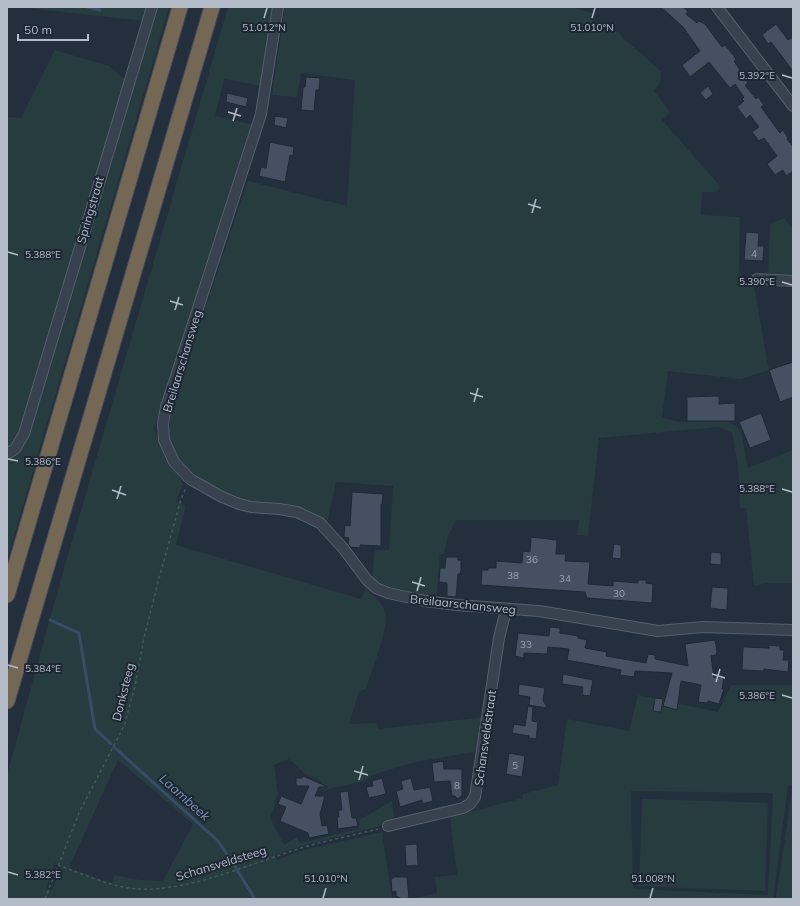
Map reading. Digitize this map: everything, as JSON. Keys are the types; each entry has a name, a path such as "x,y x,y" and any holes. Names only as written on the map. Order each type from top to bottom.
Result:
{"highway":[{"path":"7,595 180,7"},
{"path":"7,701 212,7"}],"street":[{"name":"Springstraat","path":"7,454 15,449 24,434 152,7"},
{"name":"Breilaarschansweg","path":"278,7 261,114 166,407 163,423 164,440 174,462 190,479 222,497 251,507 279,508 297,512 320,523 367,580 376,588 388,593 425,601 506,610 539,611 658,631 703,627 793,630"},
{"path":"717,7 793,106"},
{"path":"757,279 793,281"},
{"name":"Schansveldstraat","path":"388,826 463,808 470,804 475,798 499,638 506,610"}],"path":[{"name":"Donksteeg","path":"44,899 79,813 124,726 135,686 144,638 158,582 181,499 190,479"},
{"name":"Schansveldsteeg","path":"58,865 108,882 135,889 157,889 181,886 299,849 388,826"}],"green space":[{"path":"18,7 148,7 144,21"},
{"path":"157,7 169,7 7,560 7,459 17,453 28,435 93,226"},
{"path":"228,7 274,7 263,86 224,79 215,116 255,125 154,428 163,452 183,483 176,501 186,506 176,545 361,599 365,588 382,605 386,618 383,638 366,689 359,691 349,724 377,723 379,729 485,717 479,751 416,762 378,773 361,782 324,790 321,788 322,782 305,774 289,759 274,765 278,794 270,818 284,845 297,837 299,843 359,829 359,820 392,801 395,822 302,846 275,855 277,860 300,851 382,832 392,899 7,899 7,775 61,579","holes":["118,760 193,824 163,881 140,880 114,875 112,883 69,868","55,863 62,865 52,890 46,888"]},
{"path":"285,7 571,7 592,13 593,28 619,32 623,38 661,71 660,83 654,91 670,112 662,120 720,186 717,192 702,192 701,215 740,217 739,275 737,285 754,287 769,370 741,379 668,371 662,417 678,422 729,422 737,427 741,432 748,468 793,450 793,583 767,583 754,586 746,508 740,508 738,465 732,432 718,427 599,438 588,536 577,535 579,520 456,520 448,536 444,554 440,554 437,594 433,594 432,598 392,590 384,587 372,578 375,550 389,550 393,486 336,482 327,524 246,504 196,478 179,462 170,445 170,417 177,391 248,181 347,206 355,80 301,73 297,97 272,95"},
{"path":"55,50 109,66 126,80 25,422 13,446 7,448 7,117 21,118"},
{"path":"784,218 793,230 793,278 768,276 770,224"},
{"path":"731,685 793,685 793,786 788,786 773,899 412,899 437,893 435,877 457,875 450,817 523,798 523,794 558,785 567,719 629,731 638,695 718,712","holes":["631,791 773,793 768,895 633,889"]},
{"path":"792,790 793,899 776,899"},
{"path":"642,799 768,803 765,891 639,886"}],"building":[{"path":"661,7 683,7 688,11 686,14 697,23 699,21 705,24 722,47 725,45 734,56 736,60 734,61 748,83 745,85 756,99 758,97 764,105 761,107 780,133 783,130 793,147 793,171 786,176 783,170 775,175 767,164 777,156 764,138 759,141 752,132 759,127 750,115 746,119 737,107 744,101 742,99 744,97 735,84 730,88 709,62 690,77 682,65 700,51 683,27"},
{"path":"776,24 788,40 793,37 793,71 771,42 768,44 762,35"},
{"path":"306,77 320,78 319,90 316,90 314,111 301,110 303,87 305,87"},
{"path":"708,86 713,94 706,100 700,93"},
{"path":"227,93 248,98 246,107 226,102"},
{"path":"275,116 288,118 286,128 274,125"},
{"path":"270,142 294,147 293,156 290,155 285,182 259,176 261,167 266,168"},
{"path":"746,232 759,233 758,246 764,246 763,261 744,260"},
{"path":"793,362 793,397 780,402 769,370"},
{"path":"719,396 719,404 735,403 735,421 687,421 687,397"},
{"path":"761,413 771,440 750,448 739,422"},
{"path":"352,492 383,494 382,505 381,504 381,546 360,545 360,548 351,547 348,544 349,538 344,537 345,525 350,526"},
{"path":"531,537 557,540 556,554 566,554 565,561 590,562 588,584 613,586 613,581 638,583 638,580 646,580 646,583 653,584 652,603 587,598 585,592 481,585 482,570 496,568 496,561 522,563 523,551 530,552"},
{"path":"614,544 621,545 621,559 612,558"},
{"path":"711,552 721,553 721,565 710,564"},
{"path":"446,557 458,557 458,560 461,560 461,570 460,574 458,574 456,597 447,596 447,583 439,582 440,568 445,568"},
{"path":"712,587 728,588 727,610 710,608"},
{"path":"550,627 560,628 560,633 578,636 578,638 587,640 585,648 607,652 606,656 646,663 648,654 655,655 655,659 688,666 685,644 715,640 717,652 716,655 711,656 714,677 724,678 722,689 724,689 719,704 708,701 707,703 698,702 701,685 681,681 677,710 663,706 672,673 635,671 634,677 620,675 621,670 567,660 569,649 548,647 547,654 524,653 524,658 515,656 518,633 549,636"},
{"path":"769,645 780,646 780,650 784,650 783,660 789,660 788,672 764,669 764,671 742,670 743,647 769,648"},
{"path":"563,674 593,680 590,696 582,695 583,687 562,684"},
{"path":"519,684 545,688 543,700 547,708 529,705 530,697 518,695"},
{"path":"655,698 663,699 661,712 653,711"},
{"path":"528,706 533,707 532,721 538,722 536,739 529,738 529,736 512,733 514,724 525,726"},
{"path":"509,753 525,756 522,777 506,774"},
{"path":"443,761 444,769 462,769 462,795 458,799 455,796 452,796 450,781 434,782 432,763"},
{"path":"303,776 328,787 319,787 315,796 325,796 320,814 322,826 327,825 329,834 309,838 308,833 280,821 286,807 278,804 281,796 301,804 309,786 296,786 296,778 302,778"},
{"path":"382,778 386,794 369,798 366,787 373,786 372,781"},
{"path":"411,778 414,790 430,787 433,801 422,804 422,800 400,807 396,791 403,789 401,781"},
{"path":"348,791 352,818 356,818 358,826 338,829 338,810 342,810 340,792"},
{"path":"417,844 418,865 406,866 405,845"},
{"path":"395,877 407,877 409,898 402,899 396,896 396,891 392,892 391,879"}],"waterway":[{"path":"87,7 100,10"},
{"name":"Laambeek","path":"50,620 79,633 95,729 111,744"},
{"name":"Laambeek","path":"114,747 218,841 236,868"},
{"name":"Laambeek","path":"237,870 255,899"}]}
